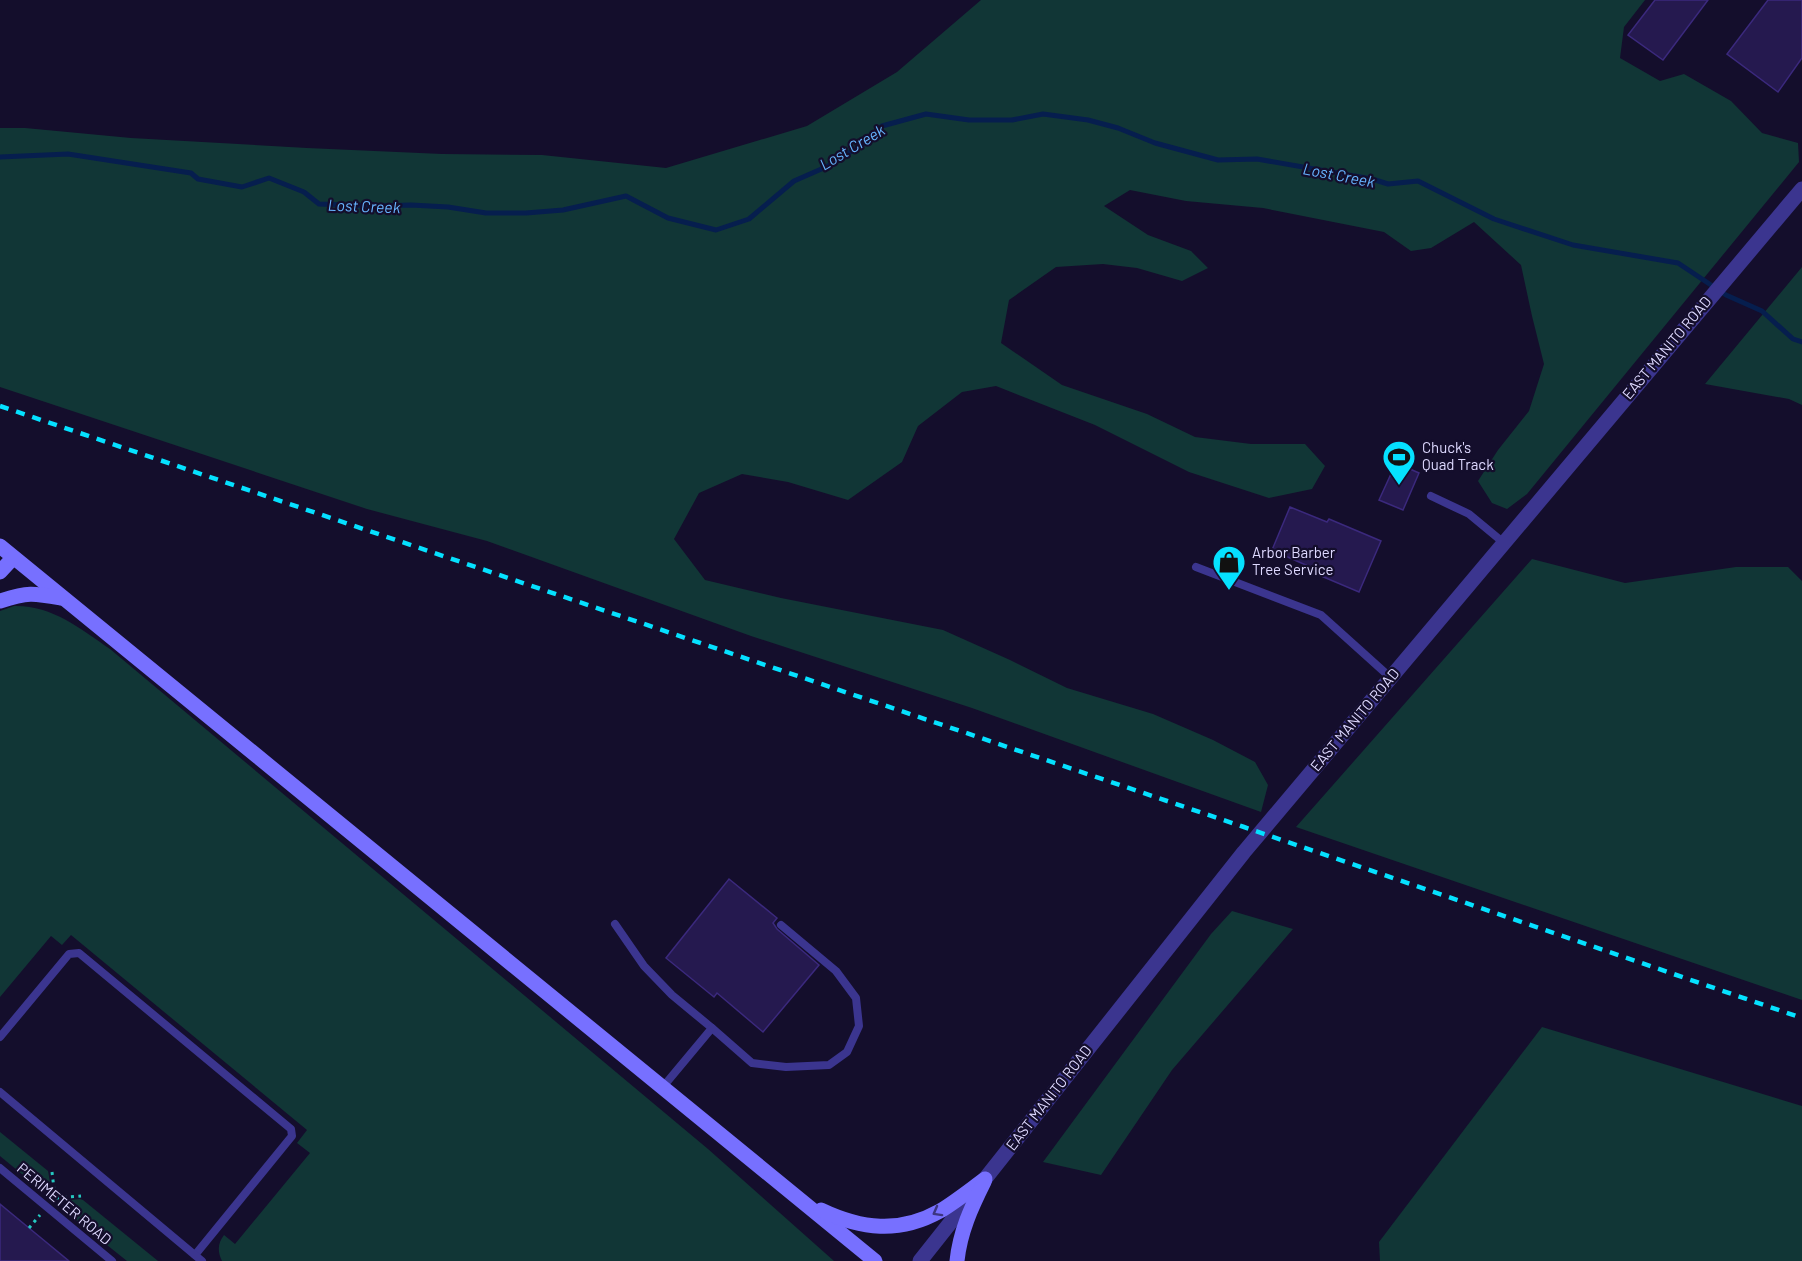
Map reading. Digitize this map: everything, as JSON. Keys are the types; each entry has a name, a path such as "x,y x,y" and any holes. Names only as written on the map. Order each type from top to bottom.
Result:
{"main road":[{"path":"0,546 875,1261"},
{"path":"0,572 14,558"},
{"path":"0,601 21,594 37,593 63,599"},
{"path":"797,1198 843,1221 869,1226 890,1226 925,1218 941,1210 985,1179"},
{"path":"957,1261 964,1225 985,1179"}],"street":[{"name":"EAST MANITO ROAD","path":"920,1261 1245,852 1802,189"}],"lane":[{"path":"1431,496 1468,514 1504,543"},
{"path":"1196,567 1321,615 1391,678"},
{"path":"615,924 644,966 672,995 752,1063 786,1067 829,1065 846,1052 859,1026 856,998 836,971 781,925"},
{"path":"0,1037 69,954 79,953 291,1129 292,1136 195,1254"},
{"path":"662,1088 712,1028"},
{"path":"0,1092 202,1261"},
{"name":"PERIMETER ROAD","path":"0,1168 112,1261"}],"path":[{"path":"52,1172 54,1200 81,1196"},
{"path":"29,1228 41,1214"}],"green space":[{"path":"981,0 1645,0 1624,27 1620,58 1660,81 1684,74 1731,101 1762,133 1798,143 1799,162 1527,494 1507,509 1492,503 1478,481 1498,450 1529,411 1544,364 1521,265 1474,222 1431,248 1411,251 1384,232 1263,208 1186,201 1130,190 1104,206 1148,235 1191,251 1208,268 1182,281 1137,268 1103,264 1056,267 1009,300 1001,343 1062,385 1147,414 1195,437 1251,444 1305,444 1325,466 1312,489 1269,498 1189,472 1095,425 996,386 962,392 918,426 902,462 848,500 788,482 742,474 699,493 674,539 705,580 781,598 943,630 1067,688 1153,714 1213,740 1255,762 1268,785 1261,812 972,708 751,636 487,541 367,509 0,387 0,128 307,148 442,154 542,155 666,168 807,126 897,72"},
{"path":"1802,267 1802,405 1789,399 1705,384"},
{"path":"1532,559 1625,583 1736,567 1788,567 1802,581 1802,1000 1296,827"},
{"path":"14,606 40,609 65,619 110,649 708,1149 834,1261 222,1261 219,1247 224,1235 235,1244 310,1153 297,1143 307,1130 71,935 62,945 51,936 0,997 0,611"},
{"path":"1232,911 1293,929 1172,1070 1101,1175 1043,1162 1211,934"},
{"path":"1542,1027 1802,1106 1802,1261 1380,1261 1379,1242"},
{"path":"0,1132 48,1171 50,1182 34,1184 0,1156"},
{"path":"80,1199 158,1261 127,1261 72,1217 71,1200"}],"building":[{"path":"1655,0 1708,0 1663,60 1628,35"},
{"path":"1768,0 1802,0 1802,58 1778,92 1727,54"},
{"path":"1396,463 1419,473 1403,510 1379,500"},
{"path":"1290,507 1327,522 1329,519 1381,541 1359,592 1307,570 1308,566 1272,550"},
{"path":"729,879 777,918 773,923 777,929 819,965 763,1032 717,993 714,997 666,958"},
{"path":"0,1204 29,1228 69,1261 0,1261"}],"waterway":[{"name":"Lost Creek","path":"0,157 68,154 191,173 198,179 242,187 269,178 304,192 319,204 411,205 448,207 486,213 526,213 563,210 626,196 668,218 716,230 749,219 794,181 826,167 863,144 882,126 926,114 969,120 1012,120 1043,114 1088,120 1118,128 1155,143 1218,160 1257,159 1372,179 1388,184 1418,181 1494,219 1573,245 1678,263 1726,295 1762,311 1793,339 1802,342"}],"railway":[{"path":"0,406 1802,1018"}],"place":[{"name":"Chuck's Quad Track","path":"1399,486"},
{"name":"Arbor Barber Tree Service","path":"1229,591"}]}
